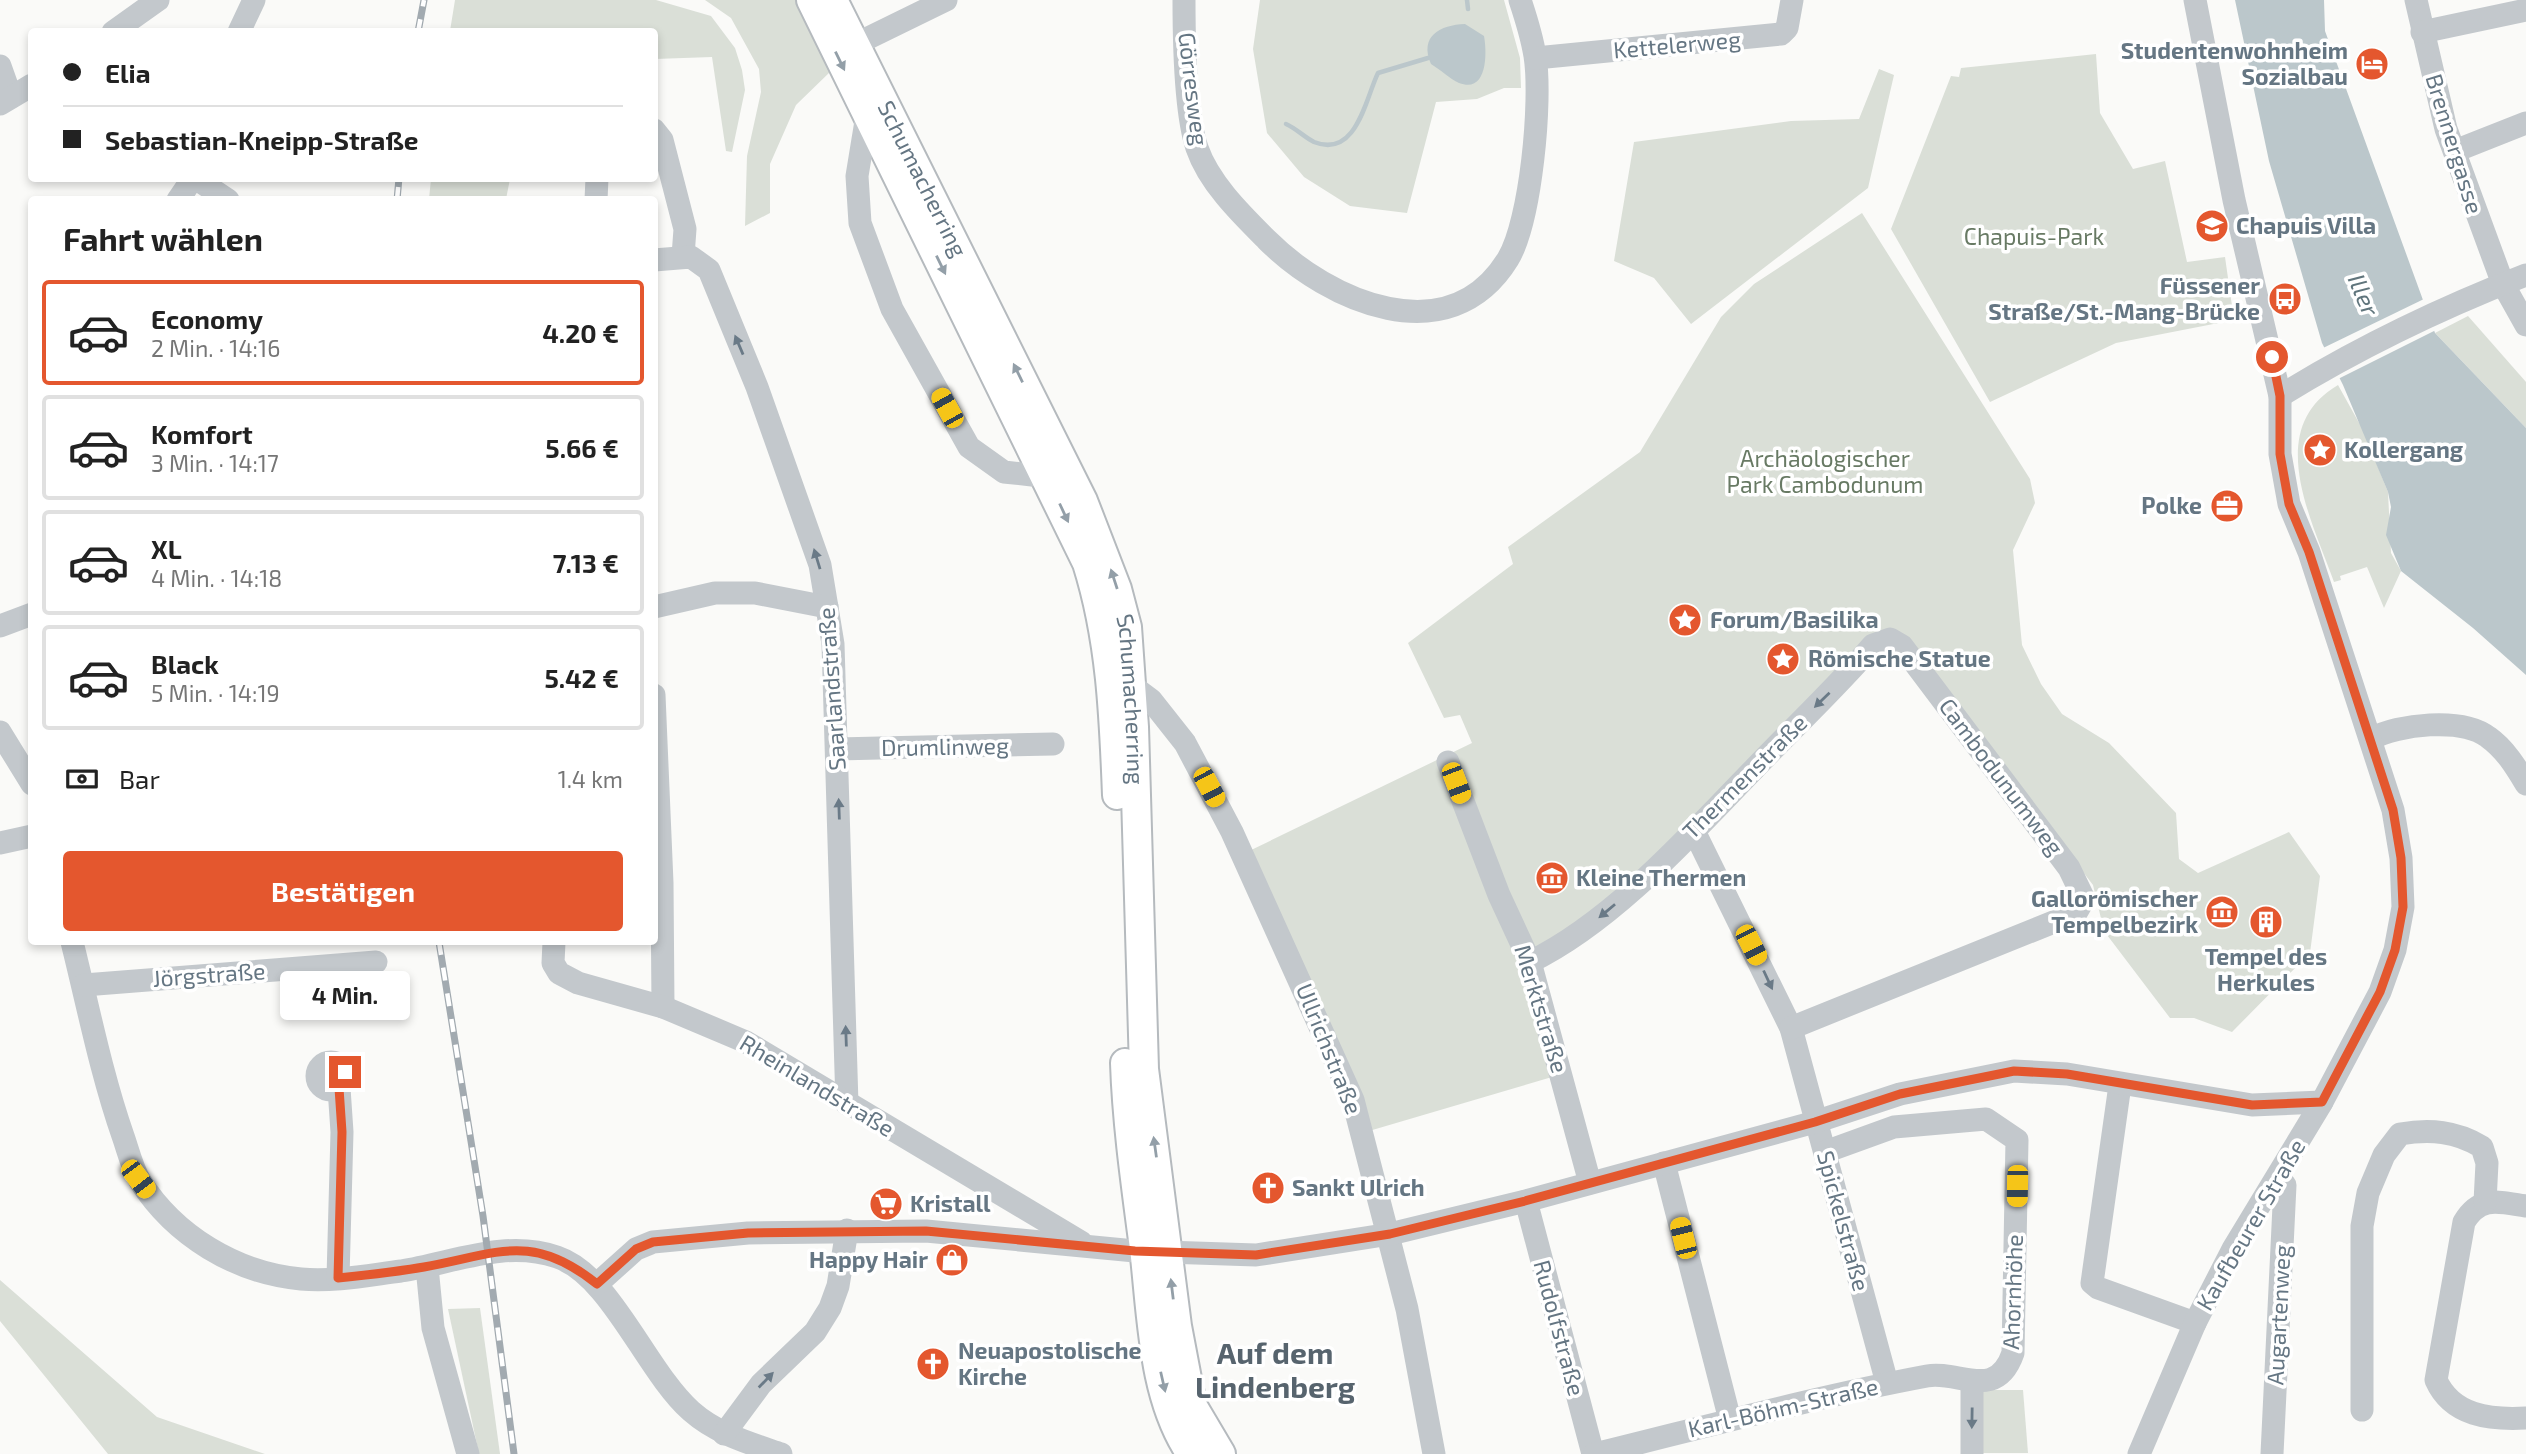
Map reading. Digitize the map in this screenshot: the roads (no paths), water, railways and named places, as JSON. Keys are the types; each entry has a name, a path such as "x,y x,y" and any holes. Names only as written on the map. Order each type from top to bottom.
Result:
{"main road":[{"name":"Schumacherring","path":"810,0 1043,472 1087,564 1097,596 1124,728 1156,1252 1160,1368 1170,1410 1191,1454"},
{"name":"Schumacherring","path":"833,0 1083,500 1117,589 1127,627 1131,685 1124,728"},
{"name":"Schumacherring","path":"1156,1252 1192,1405 1221,1454"}],"street":[{"path":"119,28 158,0"},
{"path":"244,28 254,0"},
{"path":"856,44 946,0"},
{"name":"Görresweg","path":"1184,0 1196,147 1208,170 1240,213 1281,254 1316,281 1369,305 1394,310 1443,309 1465,301 1486,285 1509,258 1523,213 1536,135 1536,58 1520,0"},
{"name":"Kettelerweg","path":"1536,58 1780,34 1787,28 1792,0"},
{"name":"Kaufbeurer Straße","path":"2139,1454 2194,1323 2234,1248 2322,1102 2380,992 2395,950 2403,907 2401,858 2393,810 2309,552 2289,504 2280,454 2280,396 2234,200 2195,0"},
{"name":"Brennergasse","path":"2416,0 2438,103 2503,284 2526,325"},
{"path":"2422,33 2526,10"},
{"path":"0,66 6,101 28,87"},
{"path":"867,115 857,176 860,223 892,309 969,447 1004,472 1032,475 1043,472"},
{"path":"2455,151 2526,123"},
{"path":"658,135 662,140 685,229 683,256 658,259"},
{"path":"200,182 222,196"},
{"name":"Saarlandstraße","path":"683,256 700,260 709,270 757,387 820,565 833,644 847,1104"},
{"path":"2280,396 2333,364 2429,317 2526,275"},
{"path":"658,606 715,593 755,593 827,607"},
{"path":"0,626 28,616"},
{"name":"Thermenstraße","path":"1530,962 1566,945 1694,831 1873,645 1890,639"},
{"name":"Cambodunumweg","path":"1791,1028 2076,913 2084,898 2069,869 1989,760 1902,646 1890,639"},
{"name":"Ullrichstraße","path":"1131,685 1151,700 1185,743 1232,832 1353,1100 1390,1234 1434,1454"},
{"path":"2371,739 2382,733 2424,725 2454,726 2487,735 2515,763 2526,784"},
{"path":"0,732 28,778"},
{"name":"Drumlinweg","path":"837,749 1053,744"},
{"name":"Merktstraße","path":"1448,762 1499,895 1530,962 1590,1183"},
{"path":"658,790 663,1007"},
{"name":"Spickelstraße","path":"1694,831 1791,1028 1887,1383"},
{"path":"0,843 28,836"},
{"path":"73,945 105,1080 138,1179 169,1220 237,1266 303,1280 427,1267 465,1256 513,1249 559,1257 597,1284 662,1380 692,1411 728,1442 781,1454"},
{"name":"Rheinlandstraße","path":"554,945 553,964 559,973 578,983 663,1007 746,1042 1089,1247"},
{"name":"Jörgstraße","path":"84,985 376,962"},
{"path":"597,1284 636,1249 653,1242 748,1233 926,1231 1156,1252 1256,1255 1390,1234 1525,1201 1815,1122 1900,1094 2014,1071 2067,1074 2252,1105 2322,1102"},
{"path":"2120,1085 2092,1283 2098,1288 2194,1323"},
{"path":"338,1278 342,1132 339,1088"},
{"name":"Ahornhöhe","path":"1825,1152 1894,1128 1986,1119 2017,1140 2012,1353 2007,1369 1972,1383"},
{"path":"2362,1410 2362,1226 2368,1193 2384,1155 2400,1134 2429,1129 2468,1139 2482,1147 2487,1163 2484,1202"},
{"path":"1664,1163 1730,1420"},
{"name":"Augartenweg","path":"2272,1454 2284,1185 2278,1177"},
{"name":"Rudolfstraße","path":"1525,1201 1594,1454"},
{"path":"2526,1206 2484,1202 2472,1208 2464,1222 2436,1380 2450,1403 2464,1411 2495,1418 2526,1418"},
{"path":"728,1442 761,1384 815,1332 830,1308 838,1286 847,1230"},
{"path":"427,1267 433,1328 468,1454"},
{"name":"Karl-Böhm-Straße","path":"1594,1454 1887,1383 1933,1375 1972,1383"},
{"path":"1972,1383 1972,1454"}],"water":[{"name":"Iller","path":"2235,0 2324,0 2325,31 2435,333 2526,428 2526,675 2473,628 2401,571 2386,535 2391,507 2388,492 2343,385 2322,343 2269,161"},
{"path":"1465,24 1484,36 1485,43 1484,70 1476,83 1469,85 1459,83 1431,64 1428,54 1430,39 1434,34 1447,27"}],"waterway":[{"path":"1467,0 1468,9"},
{"path":"1286,124 1314,142 1329,145 1340,142 1358,123 1378,73 1428,58"}],"railway":[{"path":"419,28 424,0"},
{"path":"397,196 399,182"},
{"path":"439,945 483,1216 514,1454"}],"place":[{"name":"Studentenwohnheim Sozialbau","path":"2372,64"},
{"name":"Chapuis Villa","path":"2212,226"},
{"name":"Füssener Straße/St.-Mang-Brücke","path":"2285,299"},
{"name":"Kollergang","path":"2320,450"},
{"name":"Polke","path":"2227,506"},
{"name":"Forum/Basilika","path":"1685,620"},
{"name":"Römische Statue","path":"1783,659"},
{"name":"Kleine Thermen","path":"1552,878"},
{"name":"Gallorömischer Tempelbezirk","path":"2222,912"},
{"name":"Tempel des Herkules","path":"2266,922"},
{"name":"Sankt Ulrich","path":"1268,1188"},
{"name":"Kristall","path":"886,1204"},
{"name":"Happy Hair","path":"952,1260"},
{"name":"Neuapostolische Kirche","path":"933,1364"}],"district":[{"name":"Auf dem Lindenberg","path":"1275,1371"}],"park label":[{"name":"Chapuis-Park","path":"2034,237"},
{"name":"Archäologischer Park Cambodunum","path":"1825,472"}]}
